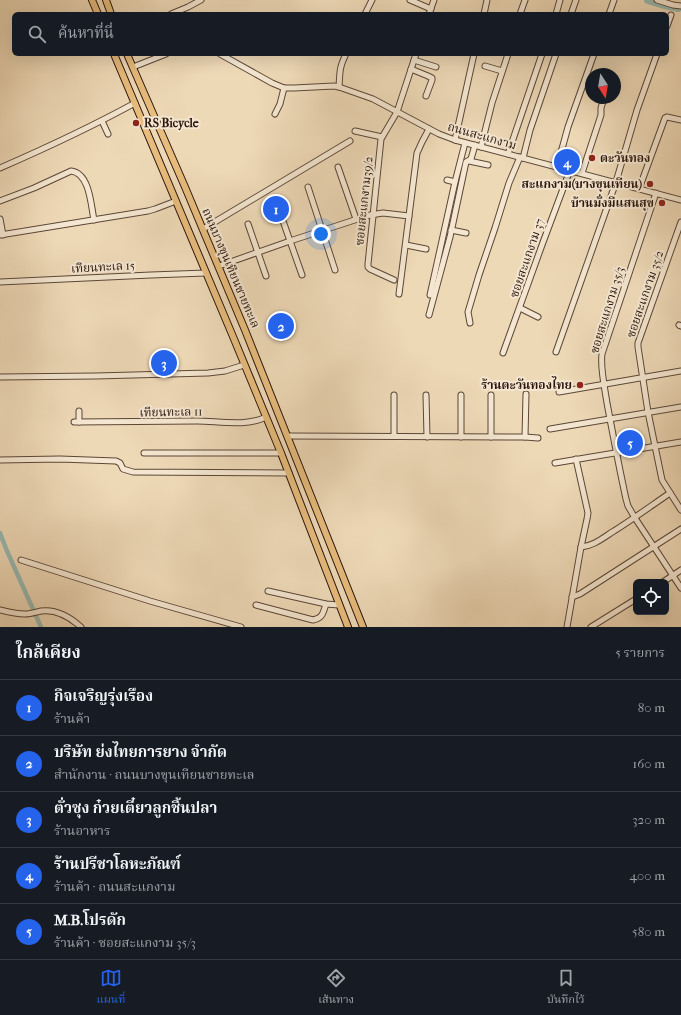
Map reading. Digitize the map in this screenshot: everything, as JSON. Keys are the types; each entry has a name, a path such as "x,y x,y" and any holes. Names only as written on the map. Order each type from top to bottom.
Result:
{"main road":[{"path":"92,0 97,12"},
{"path":"106,0 110,12"},
{"name":"ถนนบางขุนเทียนชายทะเล","path":"115,56 271,428 348,627"},
{"name":"ถนนบางขุนเทียนชายทะเล","path":"129,56 219,266 283,423 363,627"},
{"path":"121,71 133,67"},
{"path":"265,414 276,406"},
{"path":"271,428 275,423 283,423"}],"street":[{"path":"176,12 201,0"},
{"path":"366,12 372,0"},
{"path":"410,0 430,11 434,0"},
{"path":"484,12 487,0"},
{"path":"521,12 525,0"},
{"path":"557,12 560,0"},
{"path":"572,12 576,0"},
{"path":"610,12 614,0"},
{"path":"657,0 681,6"},
{"path":"669,20 671,15"},
{"path":"133,67 161,56"},
{"name":"ถนนสะแกงาม","path":"224,56 284,88 339,87 373,99 429,129 455,140 681,200"},
{"path":"339,87 341,64 345,56"},
{"path":"455,140 474,56"},
{"path":"481,147 492,103 507,56"},
{"path":"508,154 541,56"},
{"path":"470,323 468,312 477,283 510,183 521,157 555,56"},
{"path":"557,167 568,127 593,56"},
{"path":"556,352 616,182 637,110 656,56"},
{"path":"415,57 436,67"},
{"name":"ซอยสะแกงาม39/2","path":"394,280 370,269 368,266 382,137 396,112 415,57"},
{"path":"485,66 502,71"},
{"path":"411,70 432,78 426,96"},
{"path":"275,114 280,104 284,88"},
{"path":"0,168 67,138 135,103"},
{"path":"582,173 601,115 600,108 602,104"},
{"path":"639,189 666,118 681,120"},
{"path":"102,121 108,134"},
{"path":"399,294 417,153 429,129"},
{"path":"355,131 382,137"},
{"path":"203,229 350,141"},
{"path":"430,295 454,182 465,143"},
{"path":"429,315 451,230 466,162 471,159 475,145"},
{"path":"469,161 488,165"},
{"path":"338,167 356,219"},
{"name":"ซอยสะแกงาม 37","path":"503,353 570,170"},
{"path":"0,201 34,188 71,171 82,178 87,186 94,220"},
{"path":"447,180 454,182"},
{"path":"308,187 335,270"},
{"name":"ซอยสะแกงาม 35/3","path":"656,193 601,356 604,384 616,453 628,506 634,518 681,588"},
{"path":"0,219 1,235 155,209 176,201"},
{"path":"277,204 302,275"},
{"path":"219,266 356,219 383,213 409,216"},
{"name":"ซอยสะแกงาม 35/2","path":"681,222 638,343 642,378 662,480 681,510"},
{"path":"248,224 266,276"},
{"path":"451,230 466,233"},
{"path":"406,246 426,249"},
{"name":"เทียนทะเล 15","path":"0,282 206,273"},
{"path":"520,308 538,317"},
{"path":"0,377 208,373 225,371 244,365"},
{"path":"559,392 681,371"},
{"path":"491,394 491,437"},
{"path":"525,437 526,394"},
{"path":"394,395 394,436"},
{"path":"426,395 427,437"},
{"path":"461,395 461,437"},
{"path":"550,429 681,407"},
{"name":"เทียนทะเล 11","path":"79,411 77,422 244,422 259,421 265,414"},
{"path":"288,436 538,438"},
{"path":"555,463 681,442"},
{"path":"144,453 281,454"},
{"path":"0,460 60,459 118,462 121,463 122,469 133,472 289,473"},
{"path":"567,627 588,513 576,459"},
{"path":"581,547 594,544 670,493"},
{"path":"572,597 580,594 681,529"},
{"path":"21,560 150,601 241,627"},
{"path":"668,579 681,570"},
{"path":"268,591 326,604 339,605"},
{"path":"591,627 633,601"},
{"path":"256,606 313,620 319,619 322,616 326,604"},
{"path":"0,610 17,614 41,611 55,612 69,617 81,627"}],"waterway":[{"path":"648,0 678,8"},
{"path":"0,533 41,627"}],"place":[{"name":"RS Bicycle","path":"136,123"},
{"name":"ตะวันทอง","path":"592,158"},
{"name":"ร้านปรีชาโลหะภัณฑ์","path":"567,162"},
{"name":"สะแกงาม(บางขุนเทียน)","path":"650,184"},
{"name":"บ้านมั่งมีแสนสุข","path":"662,203"},
{"name":"กิจเจริญรุ่งเรือง","path":"276,209"},
{"name":"บริษัท ย่งไทยการยาง จำกัด","path":"281,326"},
{"name":"ตั่วซุง ก๋วยเตี๋ยวลูกชิ้นปลา","path":"164,363"},
{"name":"ร้านตะวันทองไทย","path":"580,385"},
{"name":"M.B.โปรดัก","path":"630,443"}]}
